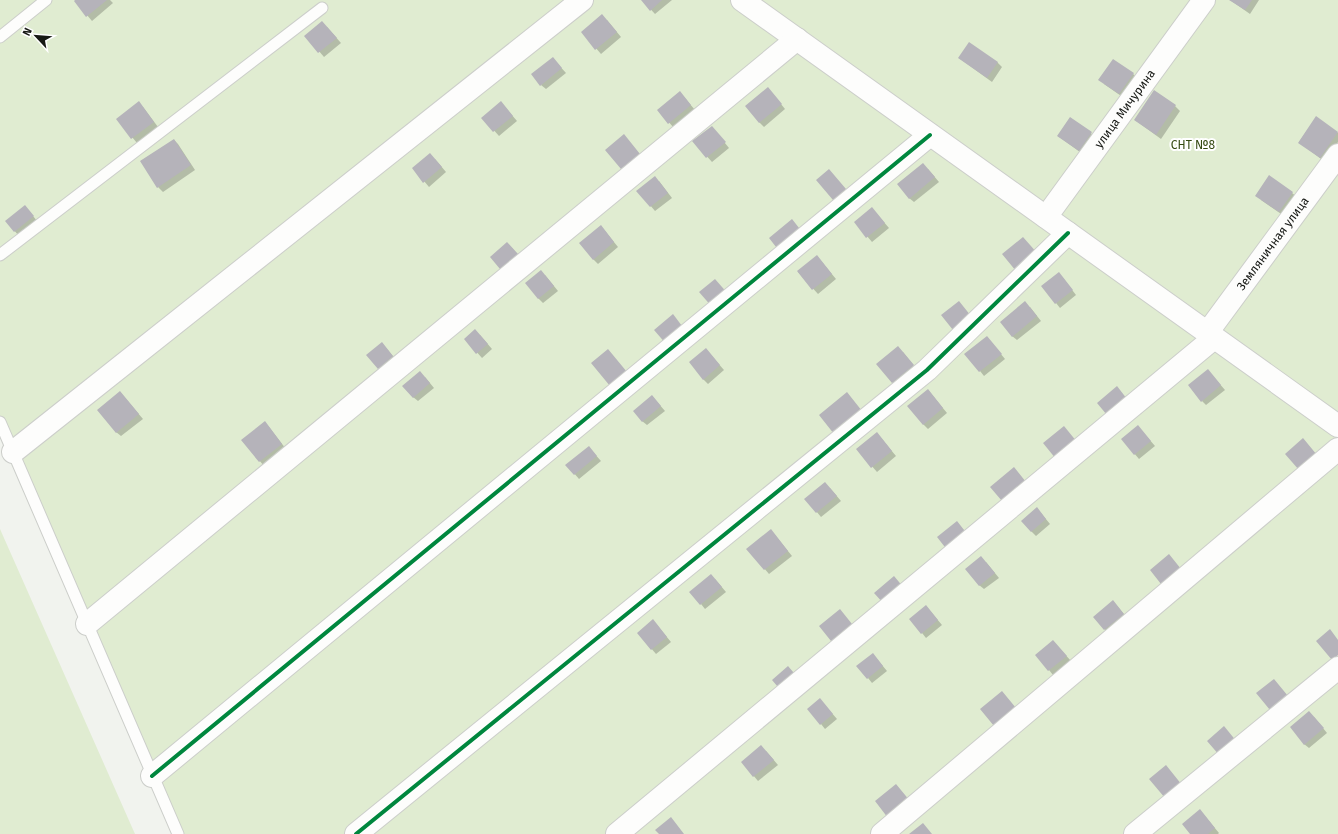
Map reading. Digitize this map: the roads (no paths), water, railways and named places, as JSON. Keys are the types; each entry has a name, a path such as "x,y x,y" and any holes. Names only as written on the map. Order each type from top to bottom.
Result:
{"street":[{"path":"13,452 582,0"},
{"path":"742,0 1338,426"},
{"name":"улица Мичурина","path":"1046,217 1204,0"},
{"path":"87,624 797,39"},
{"path":"152,776 930,135"},
{"name":"Земляничная улица","path":"617,834 1211,335 1338,155"},
{"path":"356,834 927,370 1068,233"},
{"path":"882,834 1338,449"},
{"path":"1135,834 1338,668"}],"lane":[{"path":"0,37 46,0"},
{"path":"0,255 322,8"},
{"path":"0,422 178,834"}],"park label":[{"name":"СНТ №8","path":"1193,145"}]}
